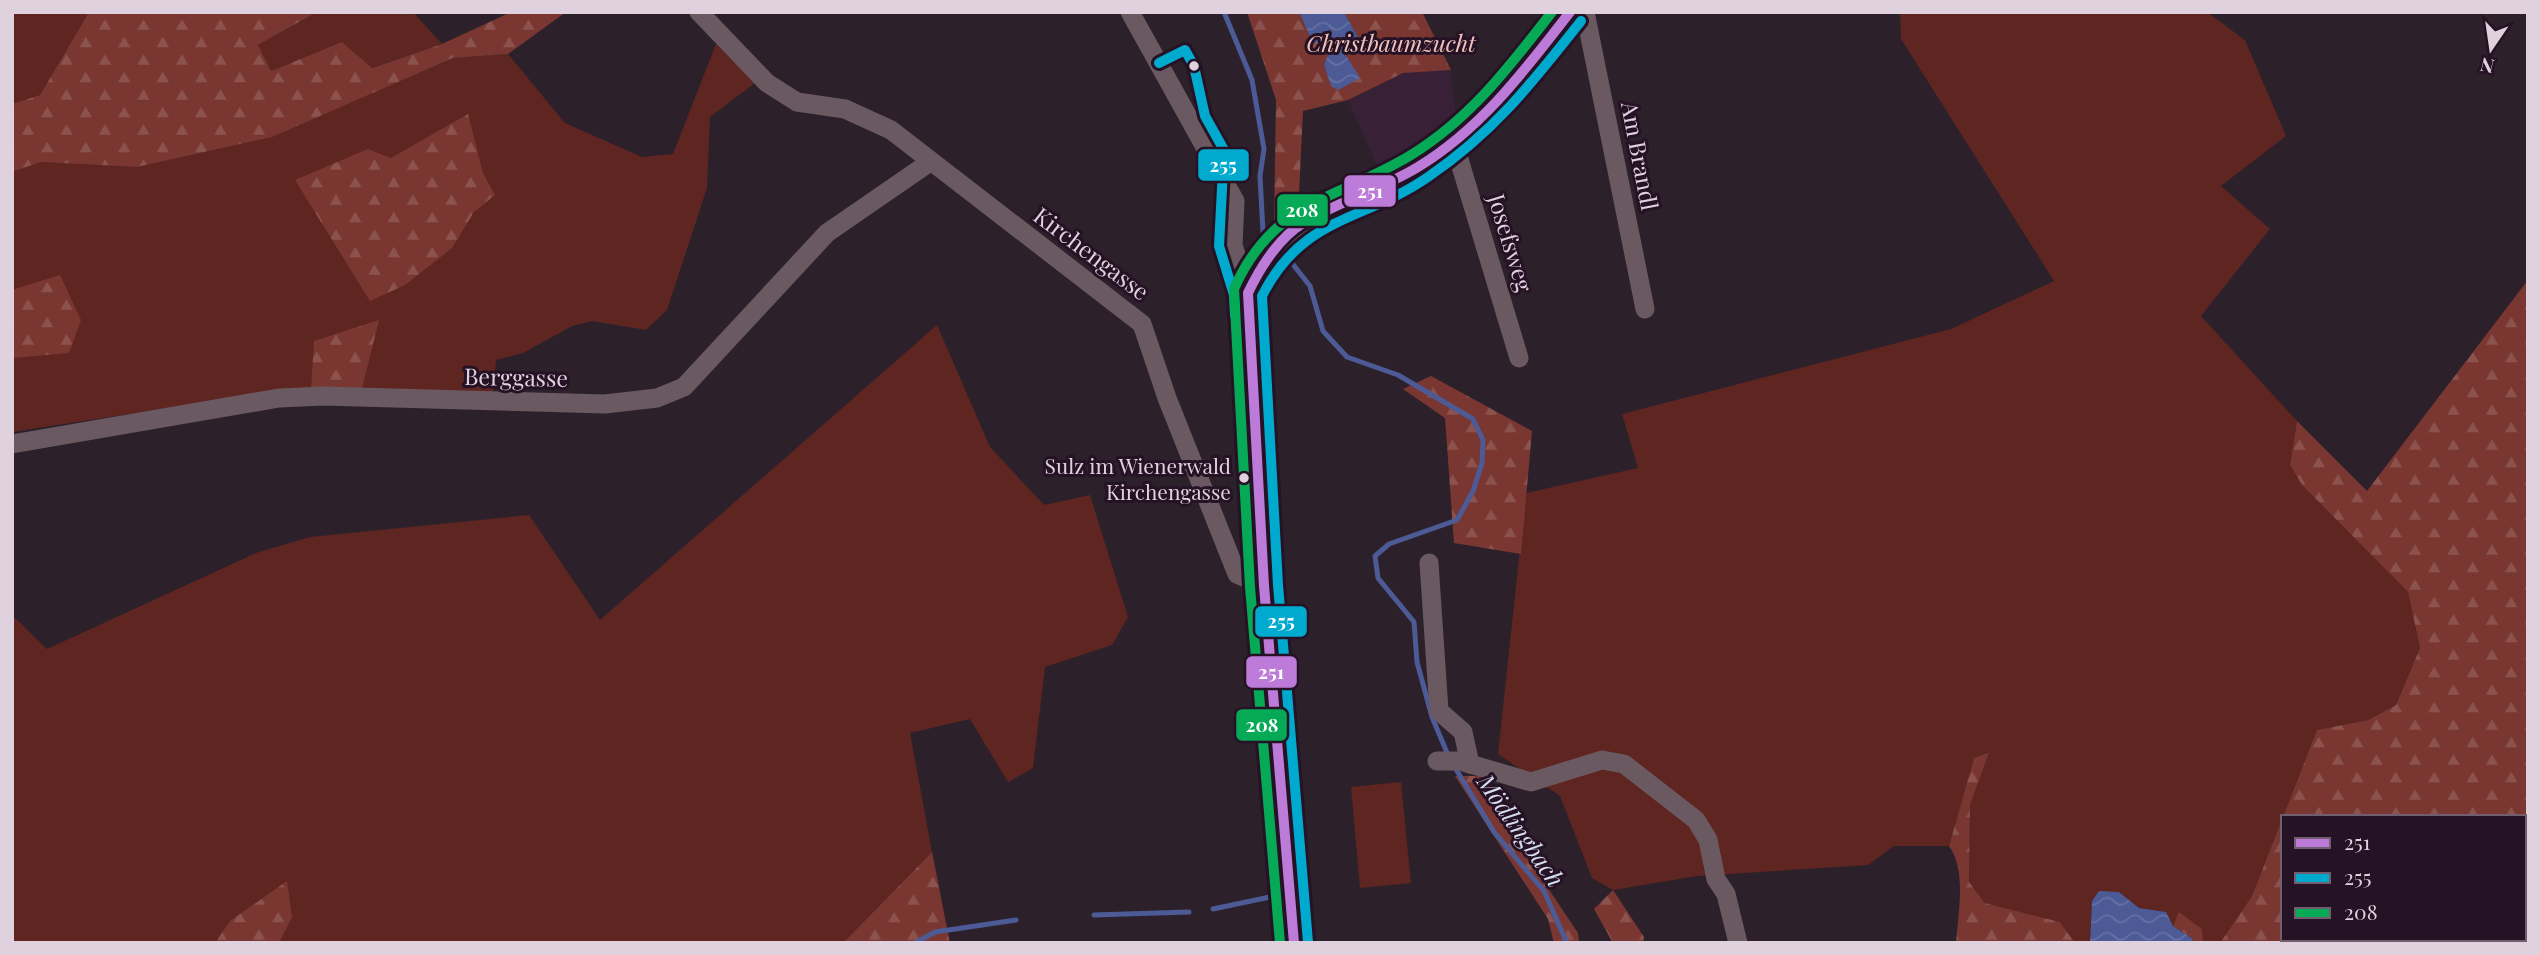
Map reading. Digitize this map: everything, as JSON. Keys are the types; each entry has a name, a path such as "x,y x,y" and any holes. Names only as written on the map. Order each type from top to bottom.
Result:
{"main road":[{"path":"1294,943 1264,586 1248,293 1262,265 1301,224 1418,167 1454,143 1513,85 1570,12"}],"street":[{"name":"Kirchengasse","path":"699,12 768,83 797,102 845,109 891,130 1142,324 1167,398 1237,575 1264,586"},
{"path":"1130,12 1234,201 1233,245 1248,293"},
{"name":"Am Brandl","path":"1585,12 1644,309"},
{"name":"Josefsweg","path":"1454,143 1519,358"},
{"name":"Berggasse","path":"12,444 279,398 323,396 605,404 657,398 684,387 827,233 930,162"},
{"path":"1429,563 1439,711 1463,732 1465,762"},
{"path":"1437,761 1465,762 1531,782 1602,760 1624,764 1696,820 1708,840 1716,879 1726,894 1738,943"}],"shaded area":[{"path":"12,12 89,12 40,95 12,104"},
{"path":"317,12 413,12 442,44 371,68 342,42 271,71 258,45"},
{"path":"1900,12 2207,12 2245,40 2286,136 2221,186 2270,229 2201,316 2297,421 2290,465 2302,485 2408,592 2420,648 2396,705 2368,720 2317,730 2284,815 2281,815 2281,822 2252,896 2220,943 2203,943 2202,929 2179,913 2173,926 2166,912 2139,908 2119,892 2092,900 2090,943 2075,943 2060,922 1985,903 1969,882 1970,805 1988,752 1974,758 1949,846 1894,846 1868,865 1697,876 1613,890 1592,878 1560,796 1498,754 1526,493 1638,468 1622,414 1951,329 2054,281 1901,39"},
{"path":"716,44 755,83 710,117 707,188 667,310 646,330 592,321 572,326 523,353 496,360 493,393 362,389 378,320 311,390 226,399 12,432 12,172 41,162 137,167 271,137 453,58 508,54 565,123 642,157 673,154"},
{"path":"1451,70 1456,121 1381,175 1348,100 1403,73"},
{"path":"937,325 990,447 1044,505 1090,495 1128,617 1112,645 1045,667 1033,768 1008,782 970,719 910,733 932,852 843,943 12,943 12,615 47,649 256,553 310,537 529,515 600,620"},
{"path":"1401,782 1411,883 1360,888 1351,787"}],"green space":[{"path":"89,12 317,12 258,45 271,71 342,42 372,68 442,44 511,12 566,12 508,54 453,58 272,137 137,167 41,162 12,172 12,104 40,95"},
{"name":"Christbaumzucht","path":"1247,12 1299,12 1311,39 1330,52 1324,65 1331,85 1345,53 1359,39 1344,12 1422,12 1451,70 1403,73 1348,100 1303,111 1298,214 1274,223 1276,100"},
{"path":"468,114 483,173 495,195 474,212 452,248 405,285 370,301 295,180 368,149 391,158"},
{"path":"60,275 81,320 69,353 12,358 12,290"},
{"path":"2528,280 2528,943 2220,943 2252,896 2281,822 2281,941 2526,941 2526,815 2284,815 2317,730 2368,720 2396,705 2420,648 2408,592 2302,485 2290,465 2297,421 2367,491"},
{"path":"379,320 362,389 311,390 314,341"},
{"path":"1431,376 1532,431 1521,554 1454,543 1445,418 1403,389"},
{"path":"1989,752 1970,805 1969,882 1985,903 2060,922 2075,943 1956,943 1960,880 1955,856 1949,846 1974,758"},
{"path":"1455,776 1480,776 1501,818 1578,933 1579,943 1554,943 1548,919"},
{"path":"932,852 950,943 843,943"},
{"path":"287,881 292,917 279,943 215,943 230,921"},
{"path":"1613,890 1644,937 1643,943 1613,943 1594,909"},
{"path":"2179,912 2202,929 2203,943 2192,943 2193,939 2173,926"}],"water":[{"path":"1299,12 1344,12 1359,39 1345,54 1360,78 1338,90 1331,86 1324,65 1329,52 1311,39"},
{"path":"2099,891 2119,892 2139,908 2166,912 2173,926 2193,939 2192,943 2090,943 2092,901"}],"waterway":[{"name":"Mödlingbach","path":"1224,12 1252,80 1264,149 1260,176 1263,232 1272,241"},
{"name":"Mödlingbach","path":"1284,253 1310,286 1323,331 1347,357 1398,375 1473,419 1483,440 1482,463 1473,491 1457,520 1389,544 1375,556 1378,578 1414,622 1417,662 1432,717 1448,755"},
{"path":"1252,642 1261,736"},
{"path":"1263,754 1266,789"},
{"name":"Mödlingbach","path":"1454,766 1494,832 1544,891 1567,943"},
{"path":"1213,909 1270,897"},
{"path":"1094,915 1189,912"},
{"path":"915,943 935,932 1016,920"}],"transit line":[{"name":"208","path":"1280,943 1250,587 1234,289 1250,260 1268,237 1288,219 1411,155 1452,125 1488,90 1552,12"},
{"name":"251","path":"1294,943 1264,586 1248,293 1271,254 1294,229 1317,215 1404,175 1441,152 1462,134 1501,97 1570,12"},
{"name":"255","path":"1308,942 1278,585 1262,296 1278,269 1315,235 1404,192 1452,160 1473,142 1528,86 1581,21"},
{"name":"255","path":"1159,63 1185,50 1194,66 1205,116 1224,150 1219,246 1234,295 1235,315"}],"place":[{"name":"Sulz im Wienerwald Kirchengasse","path":"1244,478"}]}
